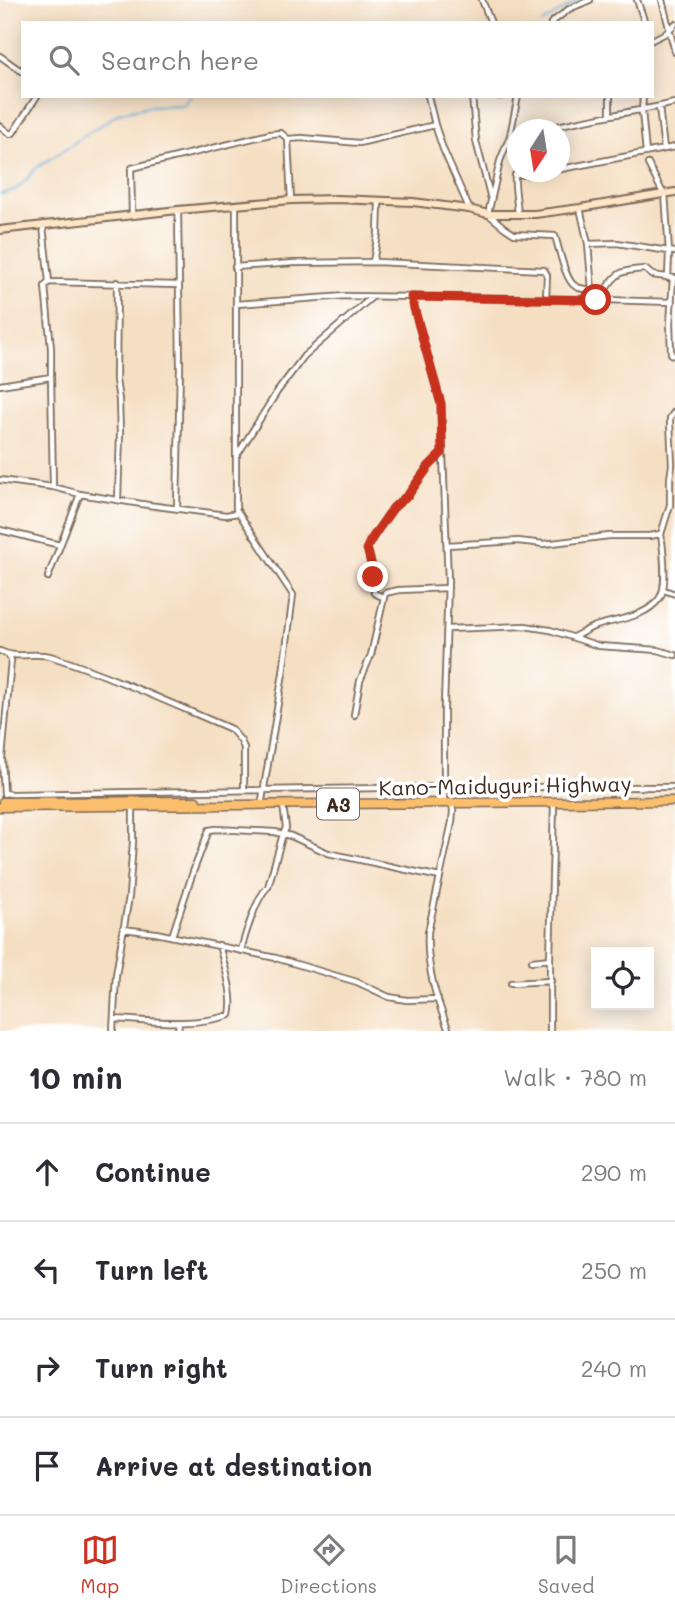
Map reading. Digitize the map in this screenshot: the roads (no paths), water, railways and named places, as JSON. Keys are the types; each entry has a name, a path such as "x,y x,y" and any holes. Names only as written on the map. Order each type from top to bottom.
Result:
{"highway":[{"name":"Kano-Maiduguri Highway","path":"2,801 283,805 448,800 554,802 675,799"},
{"name":"Kano-Maiduguri Highway","path":"133,804 261,800 675,799"}],"street":[{"path":"482,0 490,21"},
{"path":"554,21 569,9 590,0"},
{"path":"637,0 644,21"},
{"path":"663,0 675,52"},
{"path":"654,39 675,24"},
{"path":"0,56 21,71"},
{"path":"0,126 10,134 13,133 36,98"},
{"path":"428,98 443,149 469,209"},
{"path":"472,98 476,141 491,200"},
{"path":"513,119 518,98"},
{"path":"610,98 610,115"},
{"path":"643,98 646,153"},
{"path":"570,123 675,103"},
{"path":"659,107 664,149"},
{"path":"132,216 132,168 271,134 281,133 288,139 302,138 351,144 435,125"},
{"path":"288,139 291,200"},
{"path":"488,214 500,161 507,144"},
{"path":"570,167 675,147"},
{"path":"648,164 664,193 672,252 670,324 671,353 675,356"},
{"path":"515,182 518,214"},
{"path":"0,230 291,200 379,200 469,209 488,214 535,214 675,191"},
{"path":"373,262 378,233 379,200"},
{"path":"236,204 236,509 293,594 283,673 261,800"},
{"path":"580,208 588,244 592,290"},
{"path":"177,508 180,368 178,210"},
{"path":"488,214 514,234 555,236 571,282 575,286 605,290"},
{"path":"43,225 49,282"},
{"path":"588,244 617,243 672,252"},
{"path":"235,267 373,262 544,270 547,275 546,299"},
{"path":"605,300 605,290 617,274 622,272 645,269 652,275 672,278"},
{"path":"53,486 51,348 45,286 49,282 179,285"},
{"path":"117,282 116,380 120,435 118,500"},
{"path":"235,304 345,296 672,302"},
{"path":"236,457 277,392 304,356 373,297"},
{"path":"411,297 441,404 448,588 443,787 453,811 427,942 430,975 449,1031"},
{"path":"0,385 51,377"},
{"path":"573,637 649,608 664,590 661,534 670,505 673,466 670,418 675,411"},
{"path":"383,597 374,593 373,571 367,548 393,508 408,495 442,453"},
{"path":"0,480 53,486 80,494 226,515 238,513"},
{"path":"48,577 80,494"},
{"path":"0,530 61,545"},
{"path":"447,545 518,541 544,544 609,536 661,534"},
{"path":"354,715 360,681 371,655 385,593 394,590 448,588"},
{"path":"664,590 675,594"},
{"path":"447,629 525,626 550,630 598,646 658,650 675,654"},
{"path":"0,651 9,656 48,656 231,729 244,748 244,790"},
{"path":"2,801 2,758 11,660 9,656"},
{"path":"2,801 12,794 443,787 675,787"},
{"path":"550,1031 554,802"},
{"path":"133,804 129,896 116,975 112,1027 230,1015 231,995 219,945"},
{"path":"241,950 262,892 268,887 286,828 283,805"},
{"path":"172,936 209,830 283,834 328,853 440,877"},
{"path":"123,929 241,950 333,974 389,997 407,1000 438,999"},
{"path":"532,961 550,959"},
{"path":"511,983 551,981"},
{"path":"178,1031 179,1022"}],"waterway":[{"path":"545,21 580,0"},
{"path":"0,194 16,189 35,169 119,113 149,106 183,105 189,98"}]}
